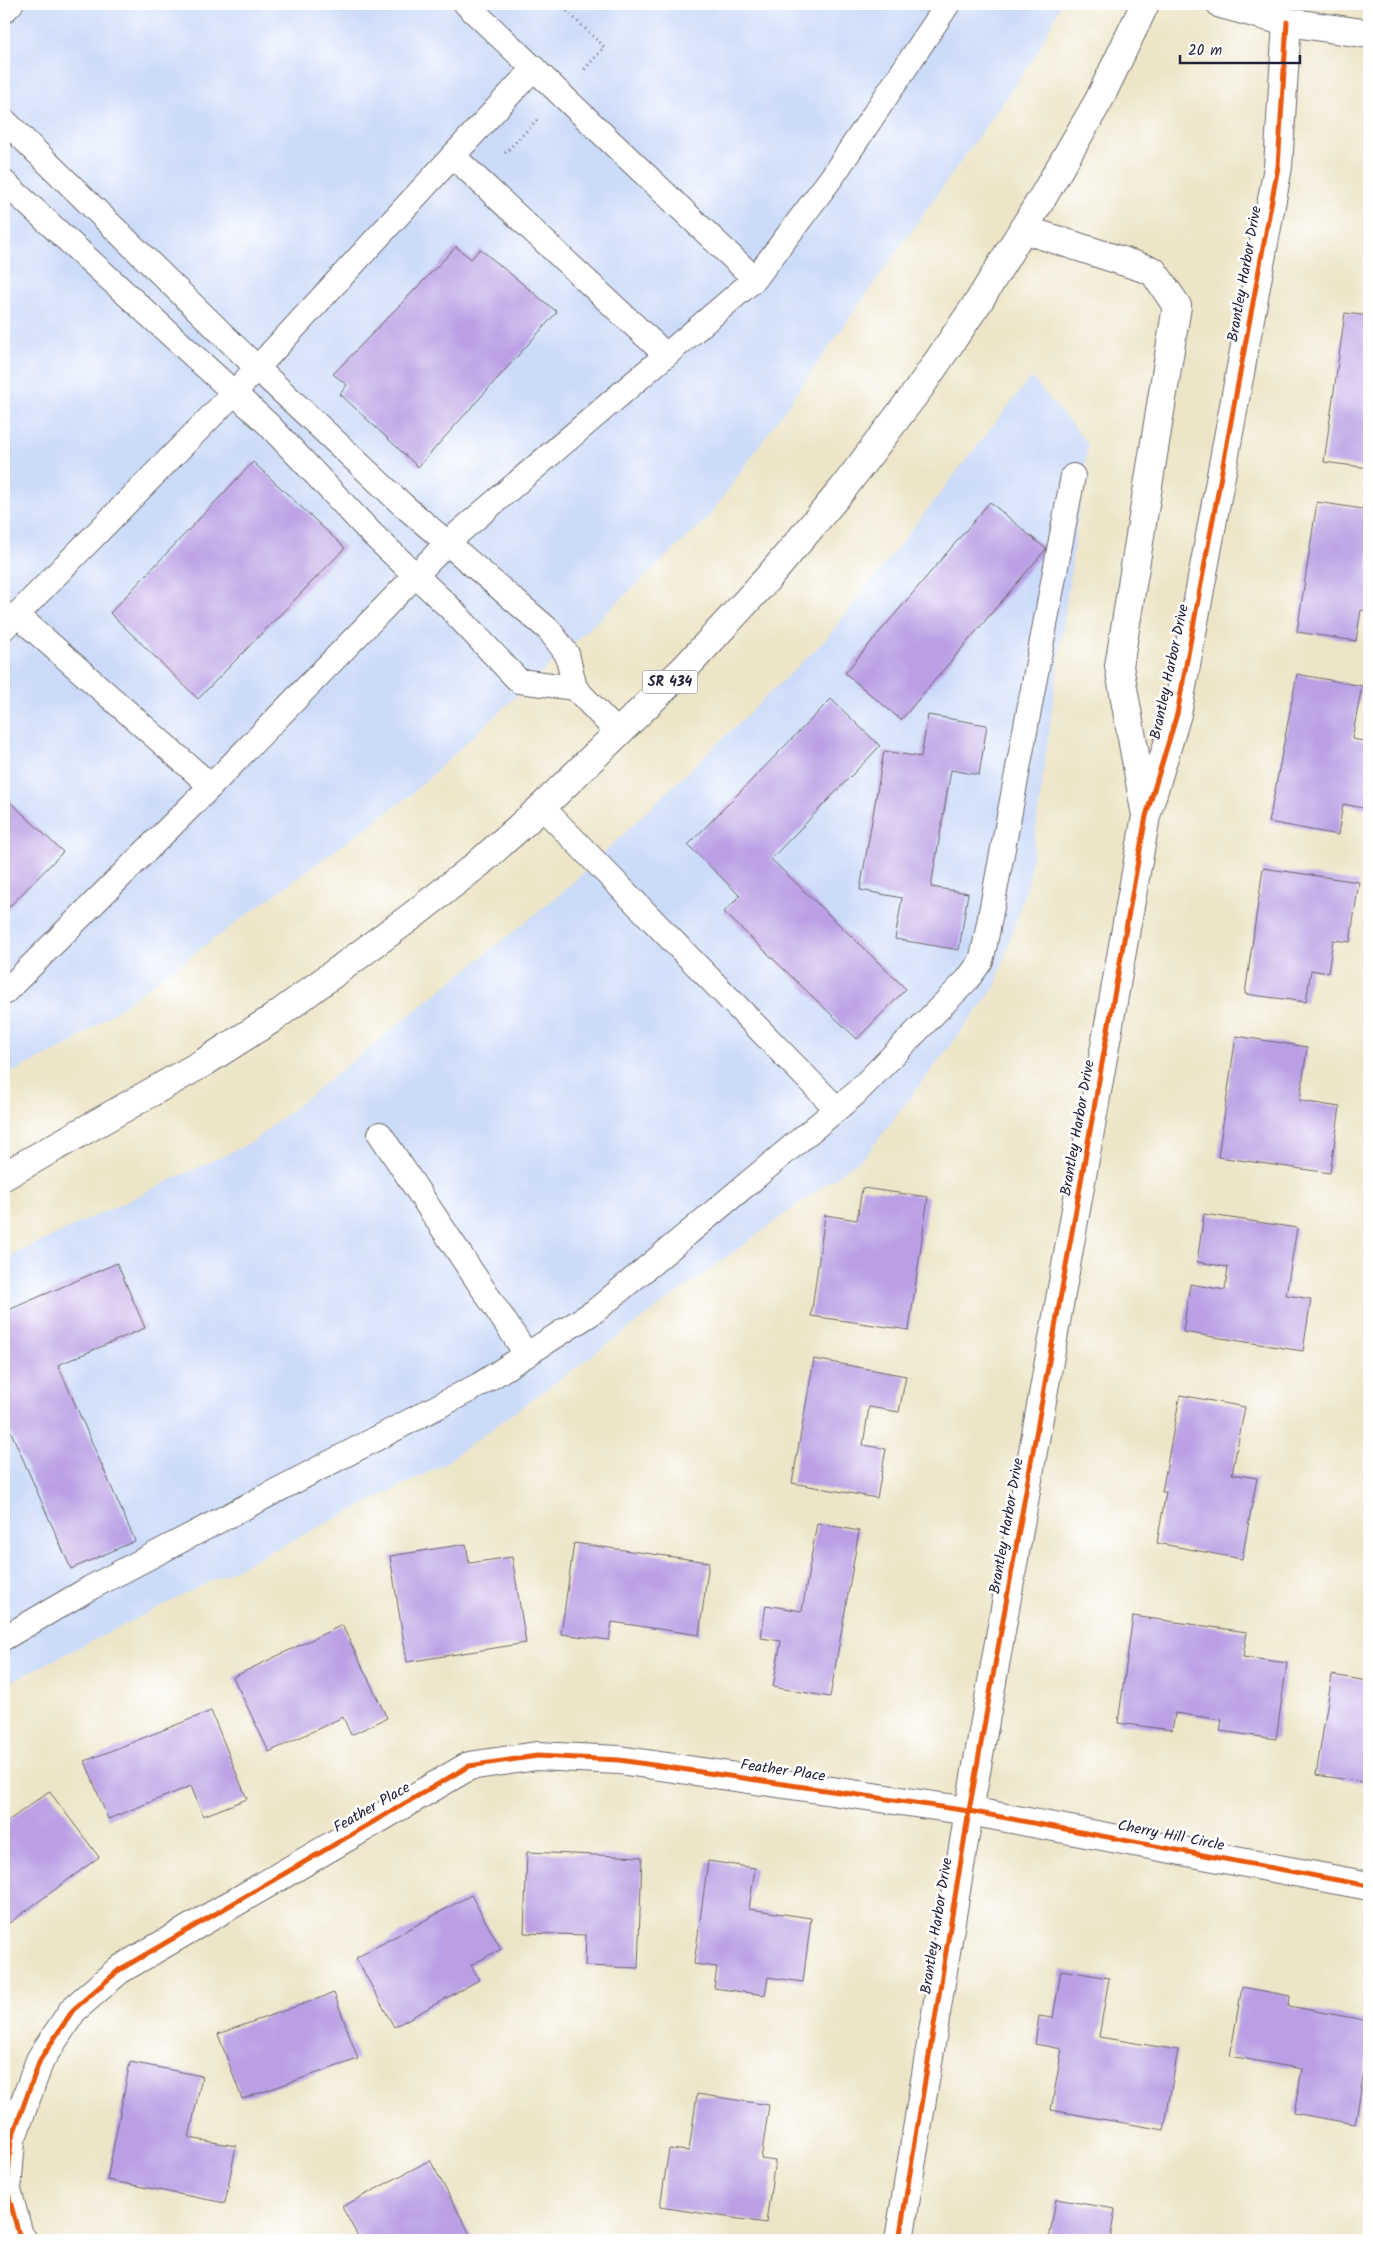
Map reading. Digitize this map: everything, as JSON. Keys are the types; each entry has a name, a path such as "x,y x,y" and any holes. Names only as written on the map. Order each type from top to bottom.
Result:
{"street":[{"name":"SR 434","path":"4,1176 128,1108 272,1019 478,864 542,807 692,660 768,578 842,490 918,390 979,301 1023,230 1099,100 1145,4"},
{"path":"1221,4 1288,22 1369,34"},
{"name":"Brantley Harbor Drive","path":"899,2240 969,1811 1146,816 1177,714 1278,167 1288,22"},
{"name":"Brantley Harbor Drive","path":"1023,230 1152,271 1177,306 1119,666 1146,816"},
{"name":"Feather Place","path":"23,2240 19,2235 7,2190 12,2140 40,2060 72,2010 119,1970 469,1766 537,1756 619,1760 969,1811"},
{"name":"Cherry Hill Circle","path":"969,1811 1369,1886"}],"lane":[{"path":"4,11 11,4"},
{"path":"466,4 755,279"},
{"path":"4,993 210,786 448,542 755,279 832,177 948,4"},
{"path":"210,786 10,621 234,393 534,68"},
{"path":"4,120 257,368 404,506 549,630 567,654 575,688 617,732"},
{"path":"454,156 666,356"},
{"path":"4,182 234,393 414,575 450,608 519,681 575,688"},
{"path":"4,1638 90,1588 479,1385 595,1311 855,1094 967,980 981,961 1073,476"},
{"path":"542,807 838,1109"},
{"path":"380,1134 527,1355"}],"path":[{"path":"560,4 604,47 581,73"},
{"path":"502,156 543,114"}],"shaded area":[{"path":"4,4 1061,4 1036,55 708,518 408,797 69,1045 4,1076"},
{"path":"1322,4 1369,4 1369,11"},
{"path":"1031,377 1088,444 1029,880 995,987 866,1155 441,1466 4,1685 4,1259 252,1142 565,890 826,639"}],"building":[{"path":"1369,219 1369,239 1365,238"},
{"path":"456,247 471,259 480,249 557,312 418,467 340,394 347,385 333,374"},
{"path":"1345,313 1369,316 1369,468 1324,462"},
{"path":"253,462 345,548 198,699 110,613"},
{"path":"990,502 1046,549 901,720 845,673"},
{"path":"1317,502 1369,510 1369,611 1361,610 1356,641 1297,632"},
{"path":"1297,674 1362,686 1352,739 1369,742 1368,809 1343,804 1338,835 1269,822"},
{"path":"831,699 880,746 771,859 906,989 857,1039 724,912 740,896 688,845"},
{"path":"928,715 987,725 979,775 951,770 931,887 968,893 959,950 895,939 902,898 860,890 884,751 921,757"},
{"path":"4,796 63,852 4,912"},
{"path":"1263,868 1359,882 1350,942 1333,940 1328,973 1311,970 1306,1002 1245,994"},
{"path":"1236,1036 1307,1047 1300,1101 1340,1107 1330,1173 1218,1157"},
{"path":"862,1188 928,1197 909,1330 811,1316 825,1215 857,1220"},
{"path":"1204,1214 1297,1228 1286,1295 1311,1299 1303,1351 1183,1332 1190,1284 1225,1290 1228,1267 1197,1262"},
{"path":"117,1263 145,1328 58,1365 135,1541 71,1569 4,1416 4,1312"},
{"path":"814,1359 906,1376 899,1412 869,1407 863,1445 886,1449 877,1498 792,1483"},
{"path":"1180,1395 1245,1407 1232,1474 1257,1478 1242,1559 1157,1543 1166,1492 1162,1492"},
{"path":"817,1523 859,1531 830,1697 773,1687 781,1641 761,1638 766,1605 802,1611"},
{"path":"574,1543 709,1562 699,1635 612,1622 609,1640 561,1634"},
{"path":"466,1544 469,1563 512,1557 526,1643 407,1662 390,1556"},
{"path":"1133,1616 1247,1632 1243,1657 1287,1663 1276,1739 1220,1731 1222,1720 1175,1713 1172,1730 1118,1723"},
{"path":"342,1625 387,1718 351,1735 343,1717 269,1752 233,1677"},
{"path":"1332,1675 1369,1681 1369,1783 1316,1775"},
{"path":"211,1711 247,1799 203,1816 191,1786 108,1819 85,1761"},
{"path":"49,1791 99,1857 4,1927 4,1824"},
{"path":"527,1852 642,1857 638,1968 585,1966 586,1935 524,1933"},
{"path":"708,1861 755,1868 749,1909 811,1918 803,1982 768,1977 765,1995 714,1988 717,1967 694,1964"},
{"path":"471,1895 501,1949 471,1965 479,1980 394,2027 356,1958"},
{"path":"1061,1970 1109,1978 1099,2037 1178,2050 1164,2130 1051,2110 1062,2049 1035,2044 1039,2016 1053,2018"},
{"path":"1242,1987 1290,1996 1289,2006 1369,2021 1369,2044 1355,2124 1294,2113 1302,2069 1230,2056"},
{"path":"334,1993 358,2059 242,2099 218,2034"},
{"path":"130,2062 202,2076 189,2138 236,2146 225,2203 107,2180"},
{"path":"697,2094 769,2105 761,2159 775,2161 766,2223 660,2207 669,2149 689,2151"},
{"path":"430,2160 472,2238 467,2240 360,2240 342,2207"},
{"path":"1056,2199 1115,2209 1110,2240 1049,2240"}],"cycle path":[{"path":"899,2240 969,1811 1146,816 1177,714 1278,167 1287,22"},
{"path":"23,2240 19,2235 7,2190 11,2140 40,2060 73,2010 119,1970 469,1766 537,1756 619,1760 969,1811 1369,1886"}]}
